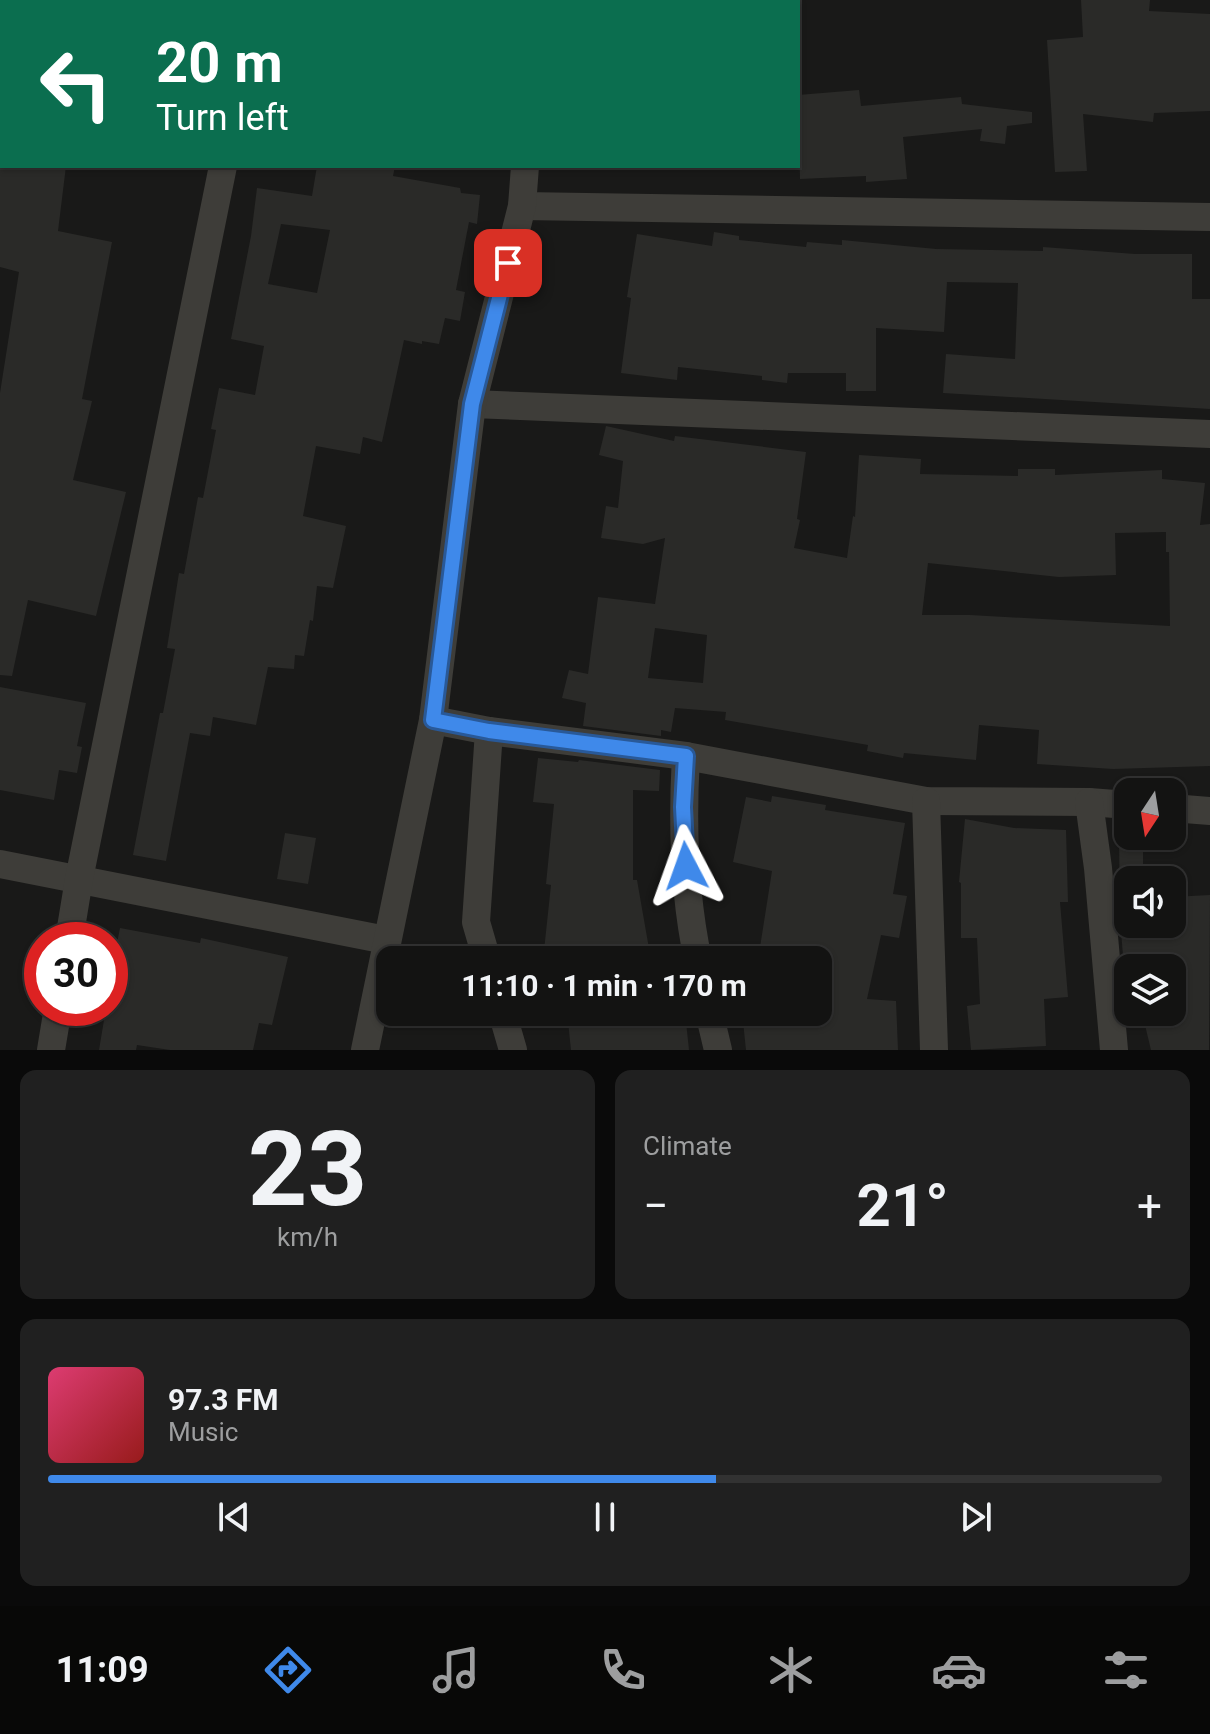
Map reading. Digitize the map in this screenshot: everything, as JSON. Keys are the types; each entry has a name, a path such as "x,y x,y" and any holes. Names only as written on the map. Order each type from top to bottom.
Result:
{"street":[{"path":"72,922 223,168"},
{"path":"365,1050 433,720 472,404 522,206 525,168"},
{"path":"522,206 1210,217"},
{"path":"472,404 1210,434"},
{"path":"433,720 489,731 686,756 926,801 1114,804"},
{"path":"483,946 476,922 489,731"},
{"path":"686,756 683,807 690,924 695,946"},
{"path":"926,801 934,1050"},
{"path":"1089,802 1114,1050"},
{"path":"1186,809 1210,811"},
{"path":"0,864 386,940"},
{"path":"51,1050 55,1026"},
{"path":"506,1026 513,1050"},
{"path":"712,1026 718,1050"}],"building":[{"path":"1081,0 1150,0 1149,11 1210,14 1210,111 1154,113 1153,122 1083,114 1087,171 1055,172 1047,40 1083,37"},
{"path":"859,90 861,106 961,97 962,104 1032,112 1032,123 1007,126 1005,144 980,141 982,129 903,137 907,179 866,182 866,176 800,179 800,95"},
{"path":"0,168 66,168 58,231 112,242 82,399 92,401 73,480 126,492 96,616 28,600 12,676 0,675 0,393 19,272 0,267"},
{"path":"317,168 395,168 393,176 460,188 461,193 480,195 477,224 469,222 456,290 465,292 460,321 445,318 439,344 404,340 382,442 363,437 360,454 316,446 303,516 346,526 333,588 317,586 313,621 310,620 304,656 295,655 294,669 268,667 256,725 213,717 210,736 190,733 166,861 133,855 175,649 167,648 179,573 184,574 198,497 203,498 216,430 211,429 219,388 255,395 264,346 231,339 257,188 312,196","holes":["281,224 330,230 317,293 268,284"]},
{"path":"714,232 739,236 739,240 806,247 807,242 842,245 842,240 936,249 1043,251 1043,247 1135,254 1192,254 1192,299 1210,299 1210,409 943,393 946,354 1015,359 1018,283 947,282 944,332 876,328 876,391 846,391 846,373 788,373 787,383 762,380 762,376 678,367 677,380 621,373 631,298 627,297 637,234 712,246"},
{"path":"606,426 674,441 675,436 806,452 797,519 800,520 794,548 847,558 855,517 859,455 921,459 920,474 1018,476 1018,469 1055,469 1055,475 1162,470 1162,479 1205,483 1200,525 1210,524 1210,766 1113,769 1037,764 1039,730 979,725 976,760 904,753 903,758 867,751 868,745 725,720 726,712 675,708 671,732 661,730 661,736 583,726 586,703 562,698 569,670 588,674 598,597 655,604 665,538 643,544 601,538 606,506 618,508 623,461 599,455","holes":["1166,532 1170,626 922,615 928,563 1059,577 1116,575 1115,533","655,628 707,635 703,683 648,678"]},
{"path":"0,687 86,703 77,746 82,747 77,773 59,770 54,800 0,790"},
{"path":"538,758 660,770 659,791 633,790 633,880 637,880 649,946 544,946 551,885 546,884 554,804 533,802"},
{"path":"772,796 826,805 825,810 905,823 893,894 907,896 899,938 881,935 867,999 896,1001 898,1050 746,1050 743,1026 832,1026 832,946 760,946 772,871 733,862 746,797 771,802"},
{"path":"965,819 1014,828 1066,830 1068,902 1060,902 1068,997 1044,999 1046,1046 971,1050 967,1006 980,1004 977,938 961,938 959,882"},
{"path":"285,833 316,838 308,884 277,879"},
{"path":"1119,850 1143,850 1143,866 1119,866"},
{"path":"1210,895 1209,1050 1151,1050 1145,1026 1186,1026 1186,954 1123,954 1122,938 1186,938 1186,896"},
{"path":"128,930 200,943 201,938 288,957 272,1025 259,1023 253,1050 170,1050 137,1045 136,1050 99,1050 103,1026 128,1026"},
{"path":"568,1026 686,1026 689,1050 571,1050"}],"route":[{"path":"508,263 472,404 433,720 489,731 686,756 683,807 686,866"}]}
